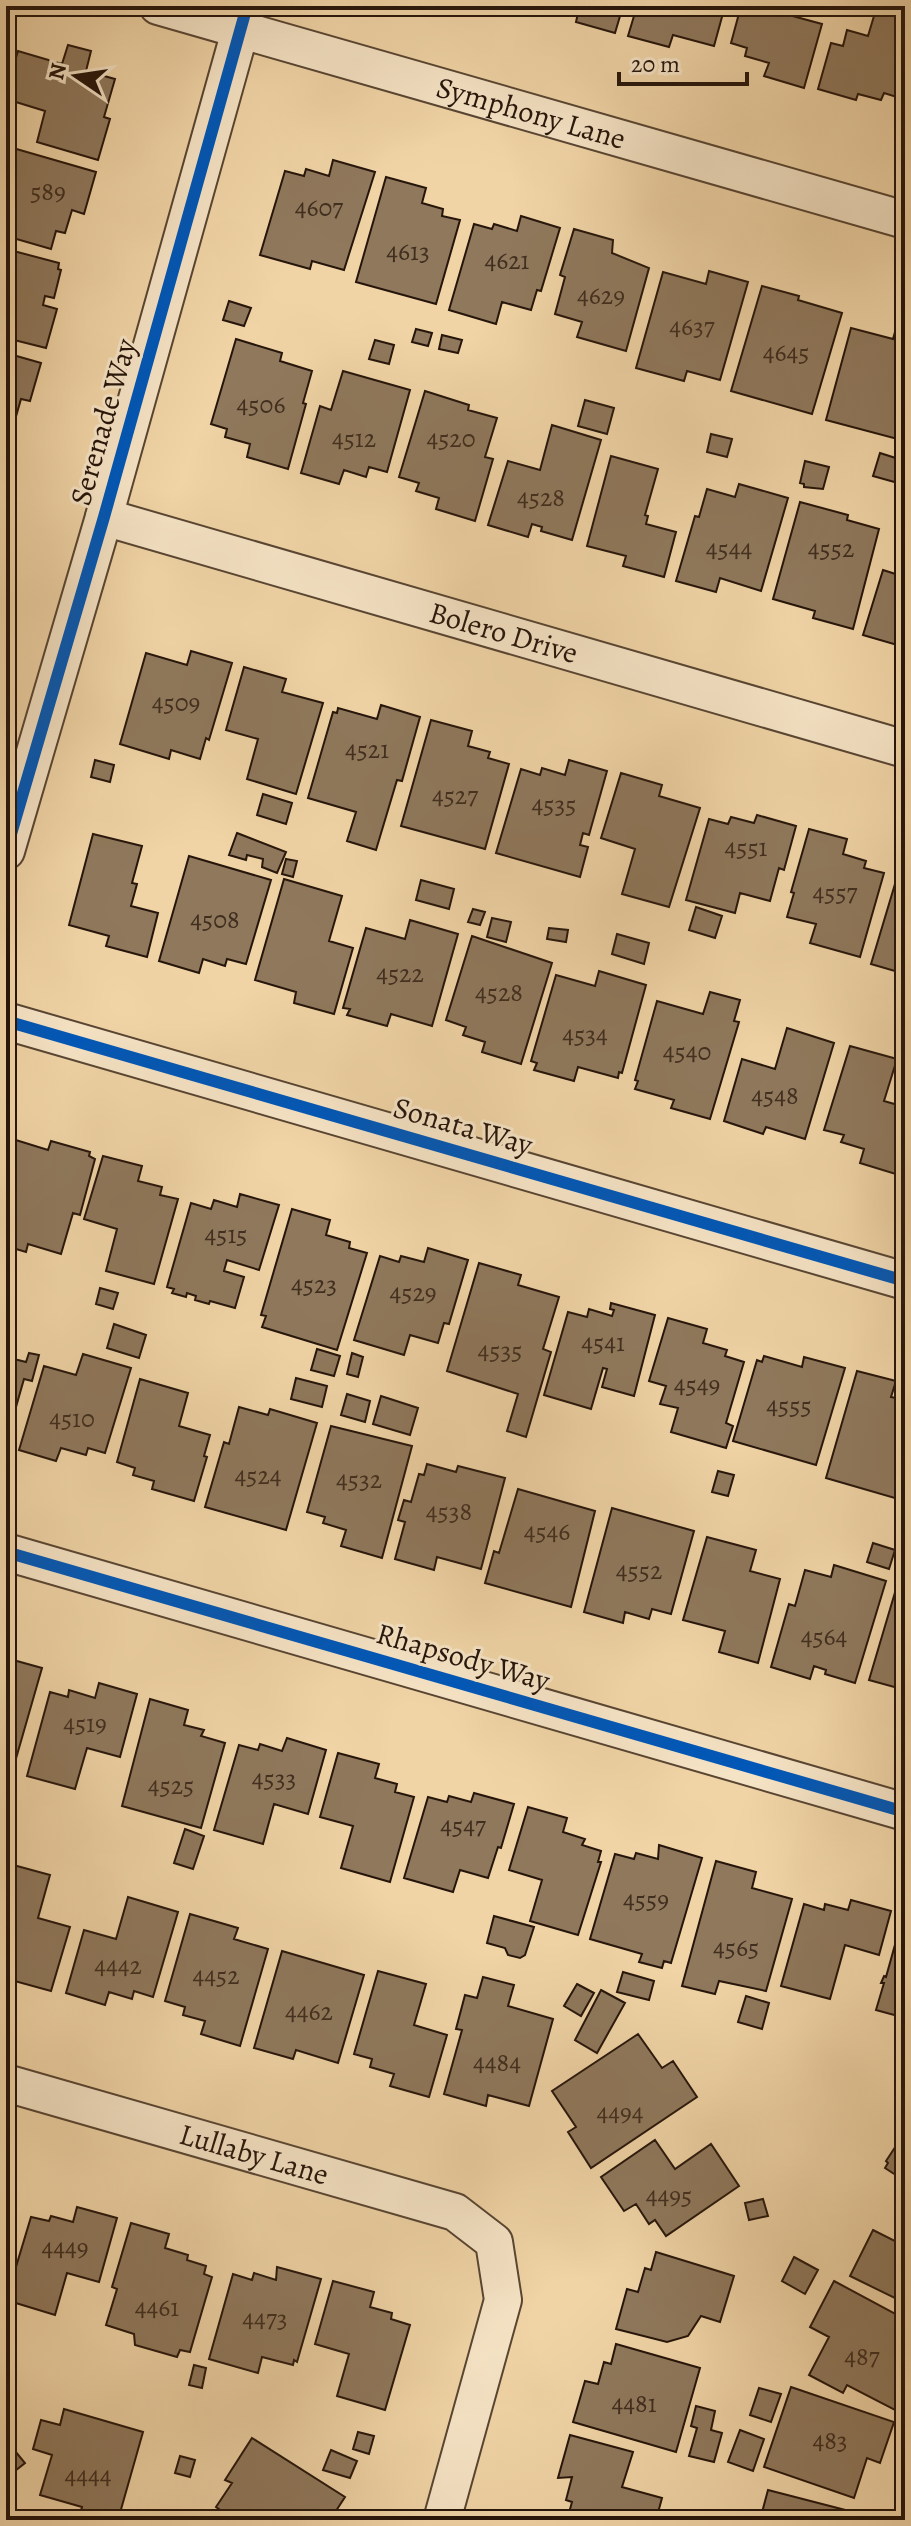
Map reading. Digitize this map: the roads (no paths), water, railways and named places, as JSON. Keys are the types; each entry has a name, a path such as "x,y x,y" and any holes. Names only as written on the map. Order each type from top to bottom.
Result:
{"street":[{"name":"Symphony Lane","path":"158,6 244,18 905,220"},
{"name":"Serenade Way","path":"6,851 104,517 244,18"},
{"name":"Bolero Drive","path":"104,517 905,749"},
{"name":"Sonata Way","path":"6,1021 905,1281"},
{"name":"Rhapsody Way","path":"6,1552 905,1812"},
{"name":"Lullaby Lane","path":"6,2083 455,2212 494,2242 503,2300 442,2520"}]}
